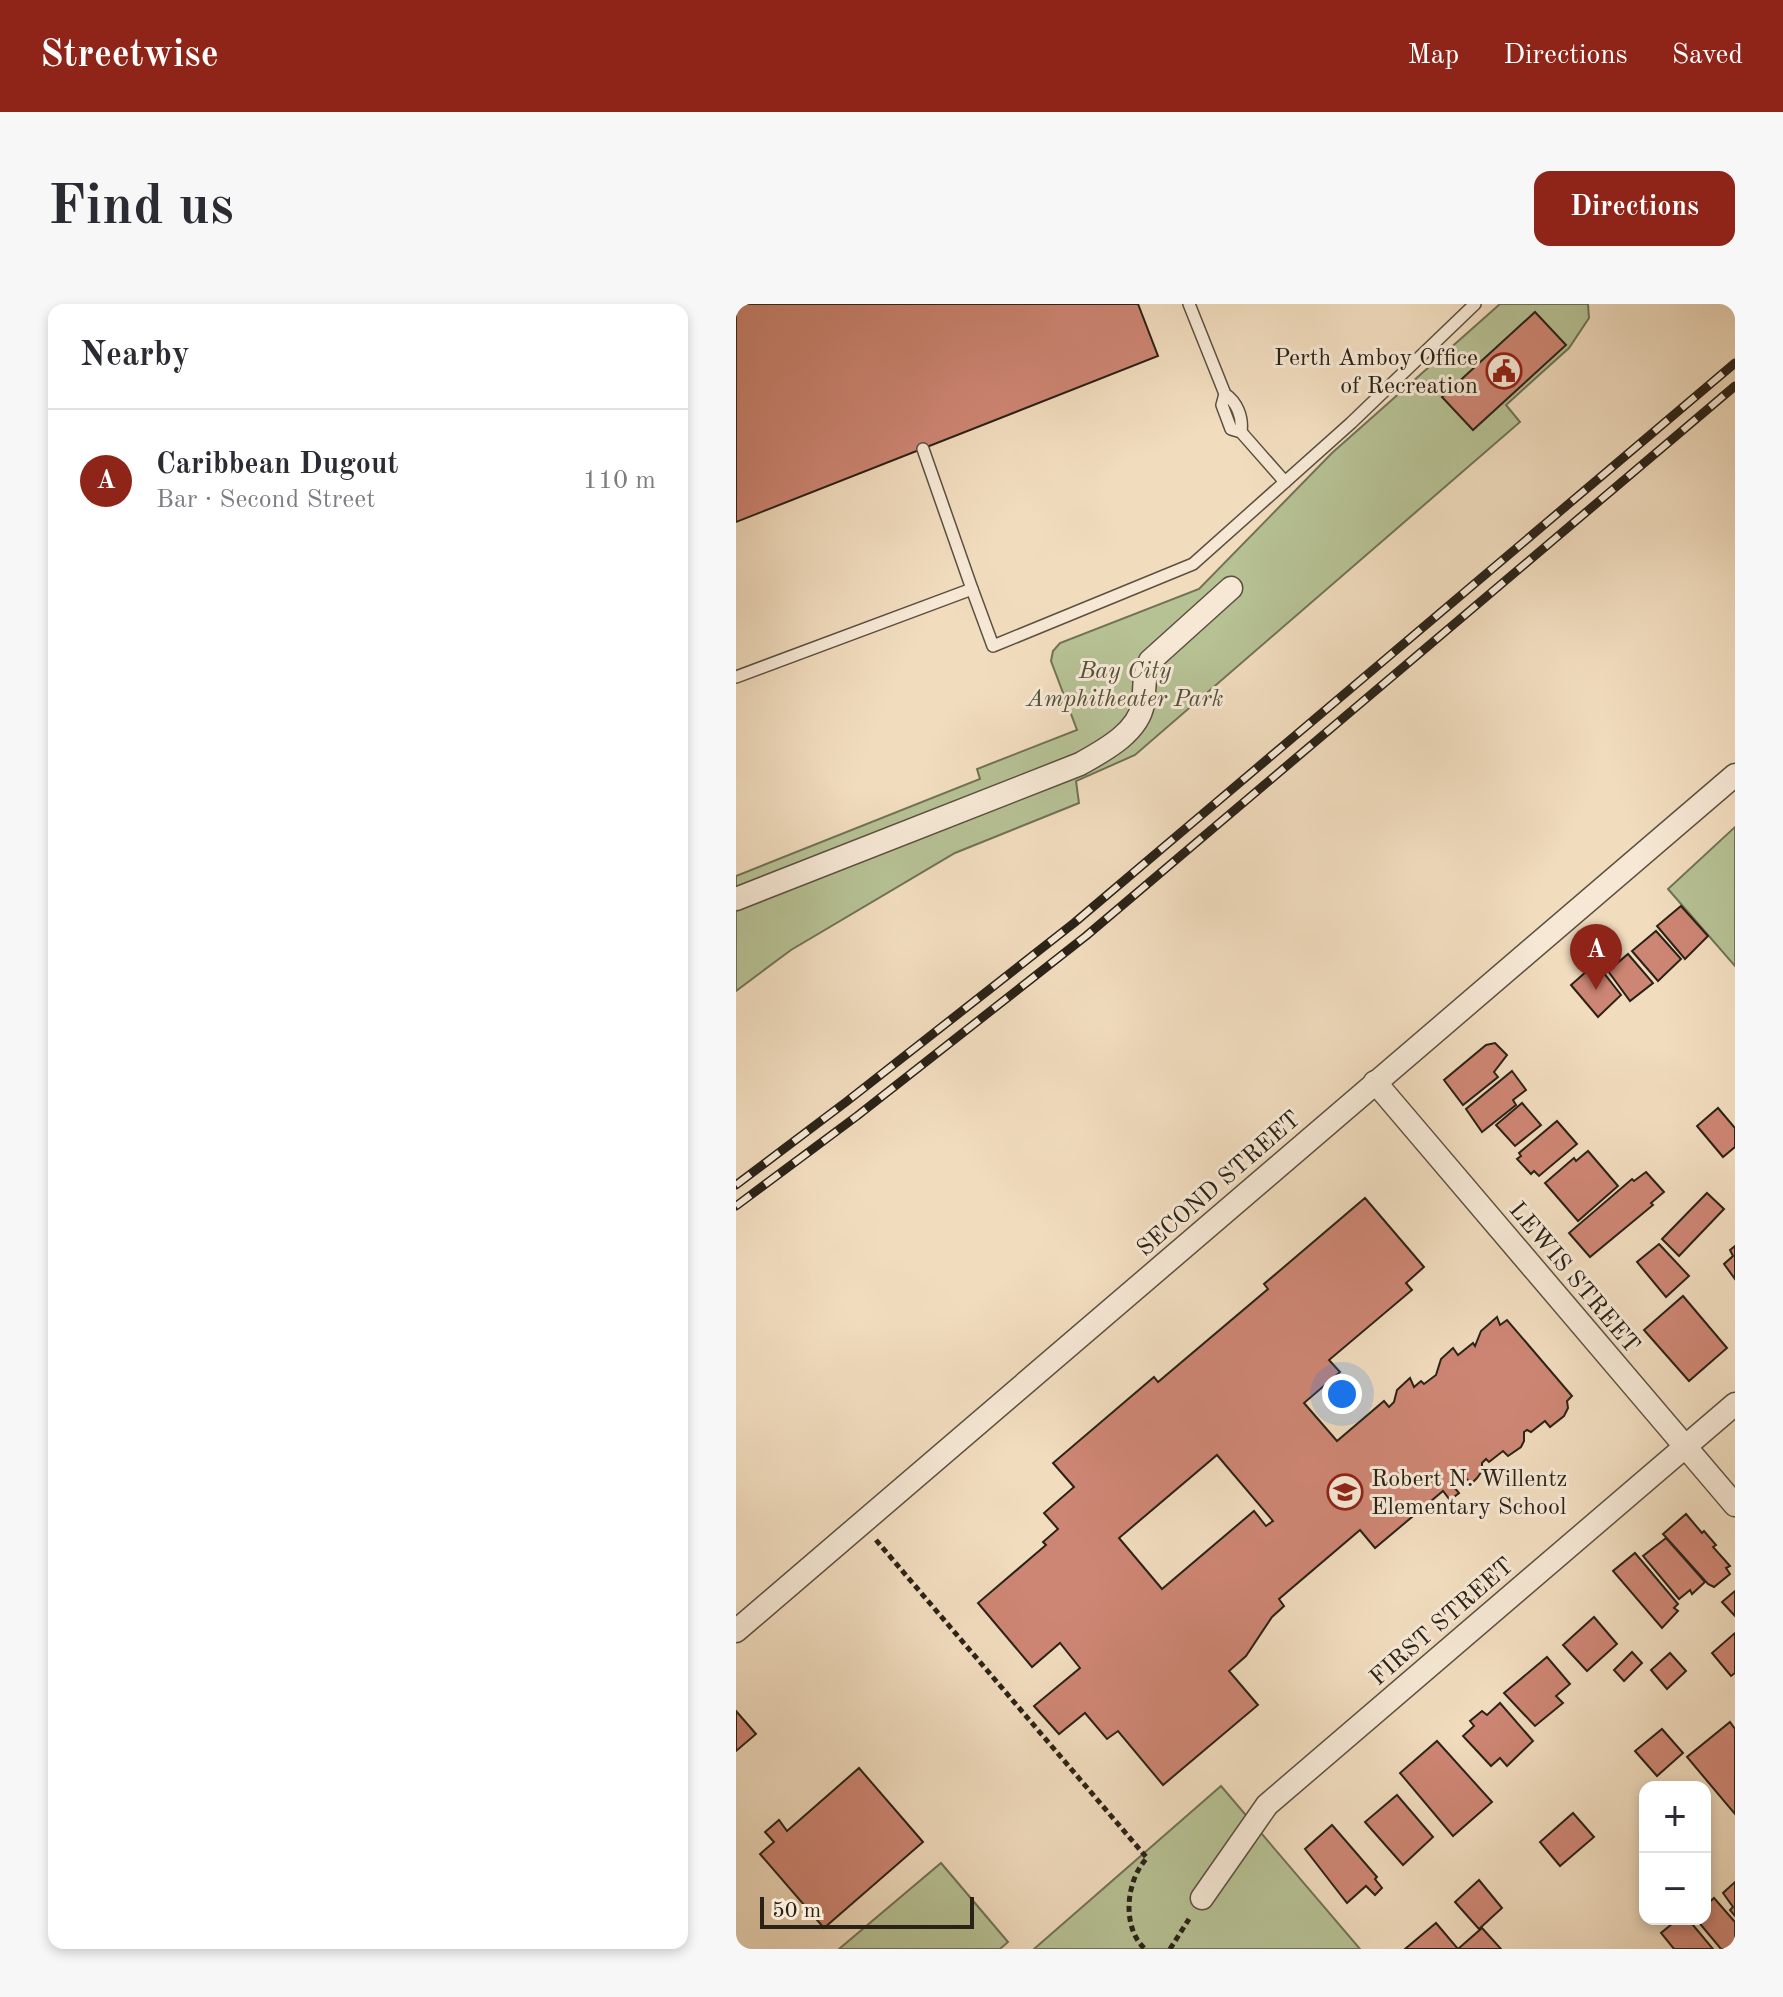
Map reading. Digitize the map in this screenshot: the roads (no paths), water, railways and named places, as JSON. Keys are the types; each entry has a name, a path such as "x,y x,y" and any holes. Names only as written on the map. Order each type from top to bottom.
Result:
{"street":[{"path":"736,899 1096,755 1130,729 1140,715 1145,674 1150,661 1231,588"},
{"name":"SECOND STREET","path":"736,1631 1735,775"},
{"name":"LEWIS STREET","path":"1375,1082 1735,1505"},
{"name":"FIRST STREET","path":"1202,1898 1267,1805 1735,1404"}],"lane":[{"path":"1189,304 1219,382 1225,394 1234,400 1242,423 1241,432 1285,482"},
{"path":"923,449 993,646 1193,564 1351,423 1475,304"},
{"path":"736,677 972,589"}],"railway":[{"path":"736,1185 1074,923 1735,363"},
{"path":"736,1206 857,1116 1086,936 1735,386"}],"place":[{"name":"Perth Amboy Office of Recreation","path":"1504,371"},
{"name":"Caribbean Dugout","path":"1596,990"},
{"name":"Robert N. Willentz Elementary School","path":"1345,1492"}],"park label":[{"name":"Bay City Amphitheater Park","path":"1125,684"}]}
